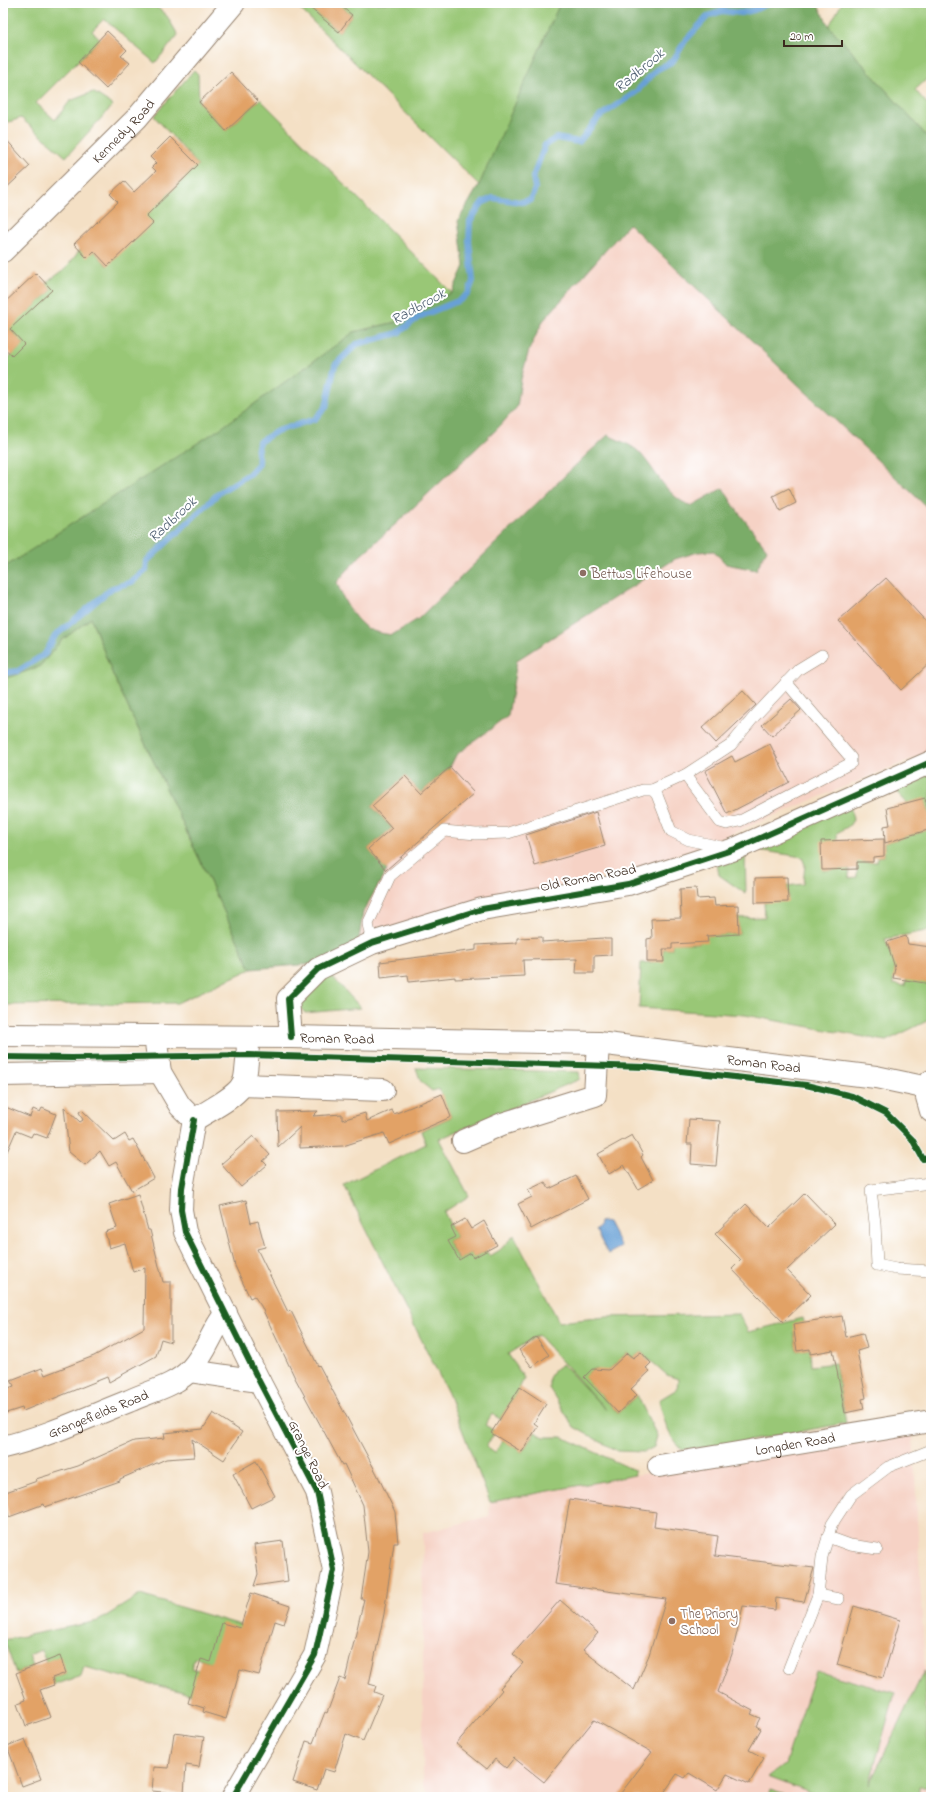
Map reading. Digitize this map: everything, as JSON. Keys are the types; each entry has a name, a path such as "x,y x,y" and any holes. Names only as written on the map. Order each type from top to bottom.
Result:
{"street":[{"name":"Kennedy Road","path":"3,251 136,118 234,3"},
{"name":"Old Roman Road","path":"291,1037 288,999 318,969 372,943 482,909 628,884 735,849 931,762"},
{"name":"Roman Road","path":"3,1035 291,1037 598,1043 930,1085 927,1097 931,1111"},
{"path":"155,1036 160,1072 180,1106 194,1120 220,1104 242,1085 248,1055 248,1037"},
{"path":"463,1141 502,1124 595,1095 598,1043"},
{"path":"3,1075 160,1072"},
{"path":"242,1085 383,1090"},
{"name":"Grange Road","path":"194,1120 182,1188 181,1210 185,1232 259,1381 317,1492 334,1570 315,1655 233,1797"},
{"name":"Grangefields Road","path":"3,1447 74,1423 170,1384 190,1371 206,1350 218,1323 226,1313"},
{"path":"190,1371 259,1381"},
{"name":"Longden Road","path":"659,1466 931,1421"}],"lane":[{"path":"372,943 368,924 390,876 444,831 476,834 508,833 643,790 652,790 685,775 731,745 754,717 799,669 822,655"},
{"path":"685,775 720,822 727,824 740,821 846,767 851,763 851,758 786,682"},
{"path":"652,790 657,795 671,831 689,840 735,849"},
{"path":"931,1183 871,1190 875,1223 877,1266 896,1269 931,1271"},
{"path":"790,1668 818,1595 822,1557 832,1524 851,1496 888,1467 931,1450"},
{"path":"828,1537 850,1546 878,1549"},
{"path":"818,1595 839,1598"}],"shaded area":[{"name":"Bettws Lifehouse","path":"622,154 931,472 931,751 696,848 630,872 484,901 251,969 360,468"},
{"name":"The Priory School","path":"913,1435 931,1797 431,1797 423,1784 423,1533 489,1516 490,1502 635,1475"}],"green space":[{"path":"3,3 152,3 167,16 178,35 155,63 104,19 92,31 100,39 36,103 55,120 70,101 93,92 113,105 66,157 21,118 3,124"},
{"path":"299,3 304,3 339,32 352,15 337,3 631,3 479,185 296,5"},
{"path":"560,3 817,3 829,26 931,141 931,511 629,224 543,321 529,350 521,379 517,407 497,429 360,556 337,582 342,596 350,611 367,628 375,632 392,635 418,619 608,435 637,450 668,490 682,502 691,506 723,488 736,509 767,549 756,570 726,564 714,551 698,552 675,559 517,660 508,716 456,755 450,767 421,793 405,776 372,806 392,828 368,849 387,870 363,912 358,946 312,964 251,969 113,675 91,618 61,641 39,667 3,679 3,568 221,428 354,332 396,322 417,306 452,293 464,266 458,221 479,185"},
{"path":"842,3 931,3 931,75 915,90 929,106 931,105 931,141 829,26"},
{"path":"194,70 198,74 199,102 226,131 260,99 452,293 417,306 396,322 354,332 3,661 3,362 24,344 4,323 28,312 52,290 46,283 65,269 80,250 87,257 94,251 108,266 127,211 157,205 198,165 154,116"},
{"path":"91,618 113,675 251,969 177,1003 3,1005 3,679 39,667 61,641"},
{"path":"931,770 931,820 925,799 907,803 891,786"},
{"path":"850,804 853,820 849,826 837,833 837,841 823,870 849,869 849,878 857,877 857,860 863,862 877,862 877,857 884,856 884,843 931,829 931,930 885,939 890,952 915,945 911,966 896,964 893,984 905,986 907,977 931,984 931,1019 886,1041 745,1015 639,1008 641,963 663,961 663,949 672,949 672,940 677,943 699,943 700,936 739,934 738,918 765,917 764,903 788,898 787,886 803,884 805,865 802,857 758,850"},
{"path":"745,851 746,894 719,875 717,863"},
{"path":"328,972 361,1008 305,1013 300,1007 298,997"},
{"path":"416,1068 579,1072 580,1079 439,1139 469,1196 444,1212 456,1237 448,1241 458,1260 471,1253 474,1258 486,1251 490,1256 500,1250 514,1235 559,1322 606,1317 739,1314 748,1332 803,1318 806,1329 794,1332 797,1351 810,1349 811,1366 835,1363 846,1423 748,1441 682,1450 669,1433 659,1400 677,1389 678,1379 667,1375 641,1352 633,1358 627,1353 603,1375 597,1369 592,1369 587,1374 586,1379 618,1413 637,1395 657,1436 654,1447 644,1452 617,1451 574,1427 549,1388 549,1378 554,1370 562,1364 606,1410 538,1335 508,1354 524,1378 500,1419 492,1414 485,1425 493,1430 494,1434 486,1447 495,1453 503,1440 522,1452 535,1432 544,1437 562,1437 634,1470 635,1475 490,1502 448,1393 344,1185 426,1144 421,1131 451,1117 439,1089 432,1091 421,1082"},
{"path":"140,1595 254,1629 211,1662 195,1657 191,1668 208,1673 191,1694 84,1667 81,1676 54,1685 52,1678 66,1673 46,1662 41,1650 29,1655 33,1666 16,1673 4,1640 98,1621"},
{"path":"816,1671 895,1693 869,1785 924,1671 930,1786 920,1786 920,1796 931,1797 821,1797 768,1777 785,1764"},
{"path":"770,1789 795,1797 768,1797"}],"water":[{"path":"600,1222 608,1222 621,1247 608,1254 595,1229 599,1227"}],"building":[{"path":"304,3 337,3 352,15 339,32"},
{"path":"107,31 127,50 121,56 130,63 106,89 78,62"},
{"path":"231,72 258,101 226,131 199,102"},
{"path":"3,136 30,166 3,191"},
{"path":"170,137 198,165 146,216 153,223 108,266 94,251 87,258 74,244 118,202 110,194 124,181 134,192 156,171 152,167 156,163 150,157"},
{"path":"36,273 52,290 10,329 24,344 12,356 3,346 3,304"},
{"path":"789,488 796,503 780,511 773,496"},
{"path":"886,578 931,627 931,662 901,690 838,621"},
{"path":"743,691 756,705 716,743 702,728"},
{"path":"791,699 801,710 772,736 762,725"},
{"path":"770,744 789,782 727,814 705,771 732,756 735,762"},
{"path":"450,767 474,793 386,870 368,849 392,828 372,806 405,776 421,793"},
{"path":"925,798 931,820 931,829 885,843 884,826 890,825 887,808"},
{"path":"596,812 605,846 535,866 526,835"},
{"path":"884,839 884,856 873,857 873,862 857,862 857,869 822,870 821,841"},
{"path":"787,877 788,902 755,903 755,878"},
{"path":"696,888 697,899 714,898 715,906 738,905 739,934 707,936 708,942 672,944 672,949 663,949 664,962 647,962 647,939 652,938 651,919 681,918 680,889"},
{"path":"906,936 908,944 931,947 931,984 893,978 895,968 887,942"},
{"path":"542,937 542,942 604,938 611,939 611,955 594,956 594,973 576,973 577,959 523,960 524,976 455,979 455,977 409,982 408,975 381,978 380,962 476,950 476,945 517,943 517,938"},
{"path":"442,1094 451,1117 389,1144 384,1133 343,1146 300,1148 300,1127 278,1147 277,1112 318,1111 313,1116 342,1114 342,1120 365,1113 367,1121 392,1110 394,1114"},
{"path":"3,1106 30,1117 33,1109 40,1112 42,1108 56,1114 47,1138 33,1133 31,1137 16,1131 3,1161"},
{"path":"64,1107 80,1122 83,1120 79,1112 82,1110 114,1141 125,1134 129,1141 133,1139 154,1178 132,1191 116,1162 109,1166 100,1151 85,1165 69,1152"},
{"path":"689,1119 720,1121 716,1166 691,1164 692,1144 687,1144"},
{"path":"632,1135 643,1155 641,1157 653,1180 638,1189 624,1165 609,1174 598,1154"},
{"path":"253,1136 270,1155 263,1161 267,1165 241,1187 221,1164"},
{"path":"576,1176 588,1199 531,1229 518,1204 532,1197 528,1190 545,1182 549,1189"},
{"path":"805,1193 835,1224 787,1270 811,1295 783,1322 732,1269 741,1260 715,1234 746,1204 769,1228"},
{"path":"138,1194 148,1230 150,1230 163,1282 171,1282 171,1342 161,1339 156,1356 109,1382 107,1377 23,1411 22,1408 3,1414 3,1390 14,1386 11,1380 42,1368 45,1375 94,1356 144,1328 145,1268 133,1272 125,1243 109,1248 105,1232 117,1228 109,1204"},
{"path":"246,1200 251,1223 258,1221 265,1247 257,1249 288,1312 291,1311 318,1366 319,1365 377,1474 395,1512 398,1543 394,1543 384,1614 369,1684 376,1686 374,1692 382,1695 363,1741 346,1734 334,1772 324,1769 317,1790 293,1782 306,1741 313,1743 325,1712 327,1713 340,1678 345,1680 364,1599 361,1599 368,1552 363,1505 344,1464 342,1465 295,1378 261,1306 254,1296 250,1298 235,1266 220,1206"},
{"path":"465,1219 471,1229 484,1221 497,1245 473,1258 471,1253 459,1260 448,1241 456,1237 451,1227"},
{"path":"842,1316 846,1337 863,1333 867,1348 857,1351 866,1398 862,1399 864,1409 845,1413 833,1350 810,1354 810,1349 797,1351 793,1324"},
{"path":"536,1337 549,1355 532,1367 519,1350"},
{"path":"641,1352 651,1363 646,1368 650,1371 631,1389 637,1395 618,1413 584,1377 592,1369 609,1370 627,1353 633,1358"},
{"path":"520,1387 546,1404 534,1423 538,1426 522,1452 491,1433"},
{"path":"213,1413 242,1432 224,1460 192,1439 194,1457 166,1459 120,1479 120,1481 45,1507 44,1504 9,1517 3,1493 37,1481 36,1479 78,1466 134,1441 165,1438 164,1433 203,1429"},
{"path":"256,1461 275,1496 251,1508 233,1474"},
{"path":"570,1499 656,1512 654,1527 718,1536 715,1556 814,1568 804,1602 776,1598 775,1610 743,1606 732,1654 718,1692 753,1711 751,1714 760,1718 756,1726 761,1729 749,1750 764,1758 749,1784 727,1774 717,1790 689,1773 685,1778 677,1774 661,1797 618,1797 652,1752 594,1720 544,1782 514,1758 506,1768 495,1759 487,1769 456,1744 502,1690 500,1688 523,1663 513,1654 560,1600 598,1633 583,1650 634,1690 649,1655 666,1599 555,1584"},
{"path":"283,1541 288,1581 254,1586 258,1574 254,1545"},
{"path":"251,1593 290,1606 284,1624 275,1621 259,1675 240,1670 226,1719 203,1712 204,1708 188,1703 201,1659 211,1662 222,1623 240,1628"},
{"path":"854,1606 900,1620 883,1678 837,1665"},
{"path":"60,1656 66,1673 52,1678 54,1685 40,1690 51,1717 26,1726 18,1703 26,1700 16,1673"},
{"path":"174,1733 204,1737 199,1767 186,1765 184,1794 152,1791 154,1767 169,1768"},
{"path":"25,1739 41,1779 22,1786 7,1746"}],"waterway":[{"name":"Radbrook","path":"3,673 18,671 45,654 55,636 112,588 132,582 146,570 147,561 220,492 249,474 259,463 257,453 259,442 277,431 315,419 326,407 335,365 357,344 398,333 419,317 460,300 468,294 473,281 469,241 470,221 482,203 493,198 521,202 531,200 535,188 533,177 545,145 556,138 579,142 599,117 636,92 656,70 673,61 685,41 708,16 722,11 741,13 754,10 769,3"}],"cycle path":[{"path":"291,1037 288,999 318,969 372,943 482,909 628,884 735,849 931,762"},
{"path":"3,1057 72,1058 248,1055 645,1067 806,1085 852,1096 886,1113 912,1139 923,1159 931,1158"},
{"path":"194,1120 182,1188 181,1210 185,1232 259,1381 317,1492 334,1570 315,1655 233,1797"}],"place":[{"name":"Bettws Lifehouse","path":"583,573"},
{"name":"The Priory School","path":"672,1621"}]}
